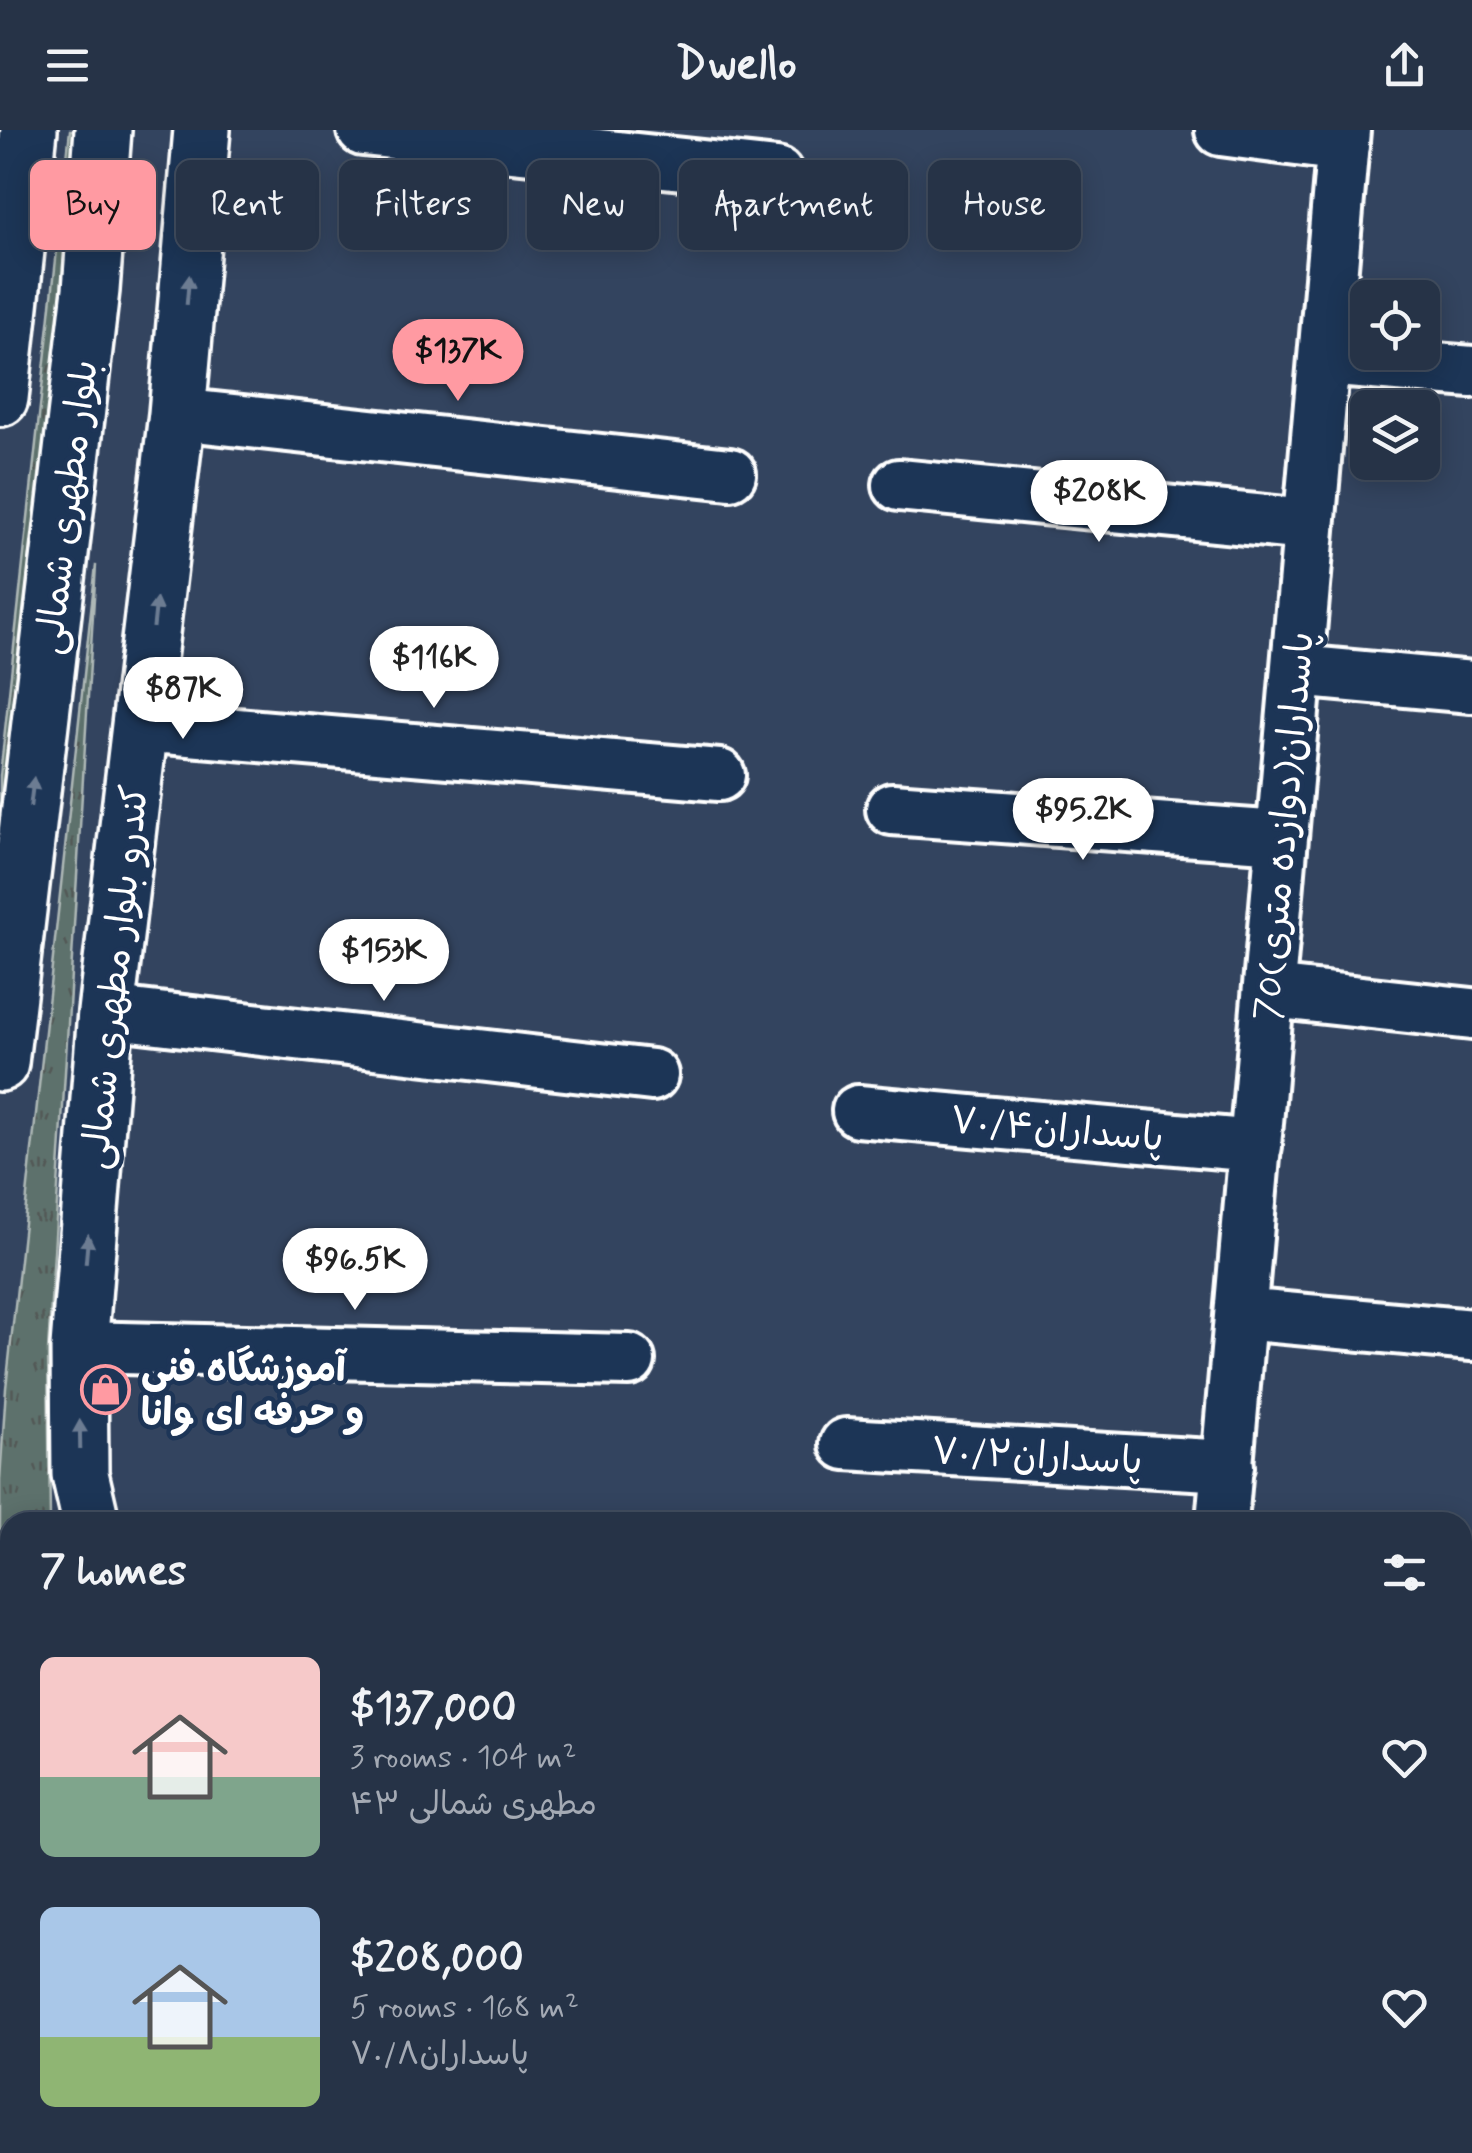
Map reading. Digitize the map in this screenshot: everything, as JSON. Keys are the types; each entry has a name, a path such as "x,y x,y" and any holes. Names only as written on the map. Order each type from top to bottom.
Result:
{"main road":[{"path":"1,386 29,130"},
{"name":"بلوار مطهری شمالی","path":"0,1062 89,308 104,130"},
{"name":"کندرو بلوار مطهری شمالی","path":"88,1512 80,1474 78,1347 106,1012 177,414 202,130"}],"street":[{"path":"363,130 679,164"},
{"path":"1221,130 1344,138"},
{"name":"70پاسداران(دوازده متری)","path":"1223,1512 1344,138"},
{"path":"1324,360 1472,372"},
{"path":"177,414 730,474"},
{"path":"900,485 1307,525"},
{"path":"1297,671 1472,688"},
{"path":"142,726 719,776"},
{"path":"892,808 1280,838"},
{"path":"1270,992 1472,1014"},
{"path":"106,1012 652,1076"},
{"name":"پاسداران۷۰/۴","path":"858,1111 1256,1146"},
{"path":"1242,1314 1472,1335"},
{"path":"78,1347 628,1360"},
{"name":"پاسداران۷۰/۲","path":"846,1444 1228,1466"}],"green space":[{"path":"70,130 87,130 84,160 67,160"},
{"path":"57,250 73,250 0,891 0,776"},
{"path":"96,565 48,1351 50,1512 0,1512 6,1388"}],"place":[{"name":"آموزشگاه فنی و حرفه ای وانا","path":"106,1390"}]}
